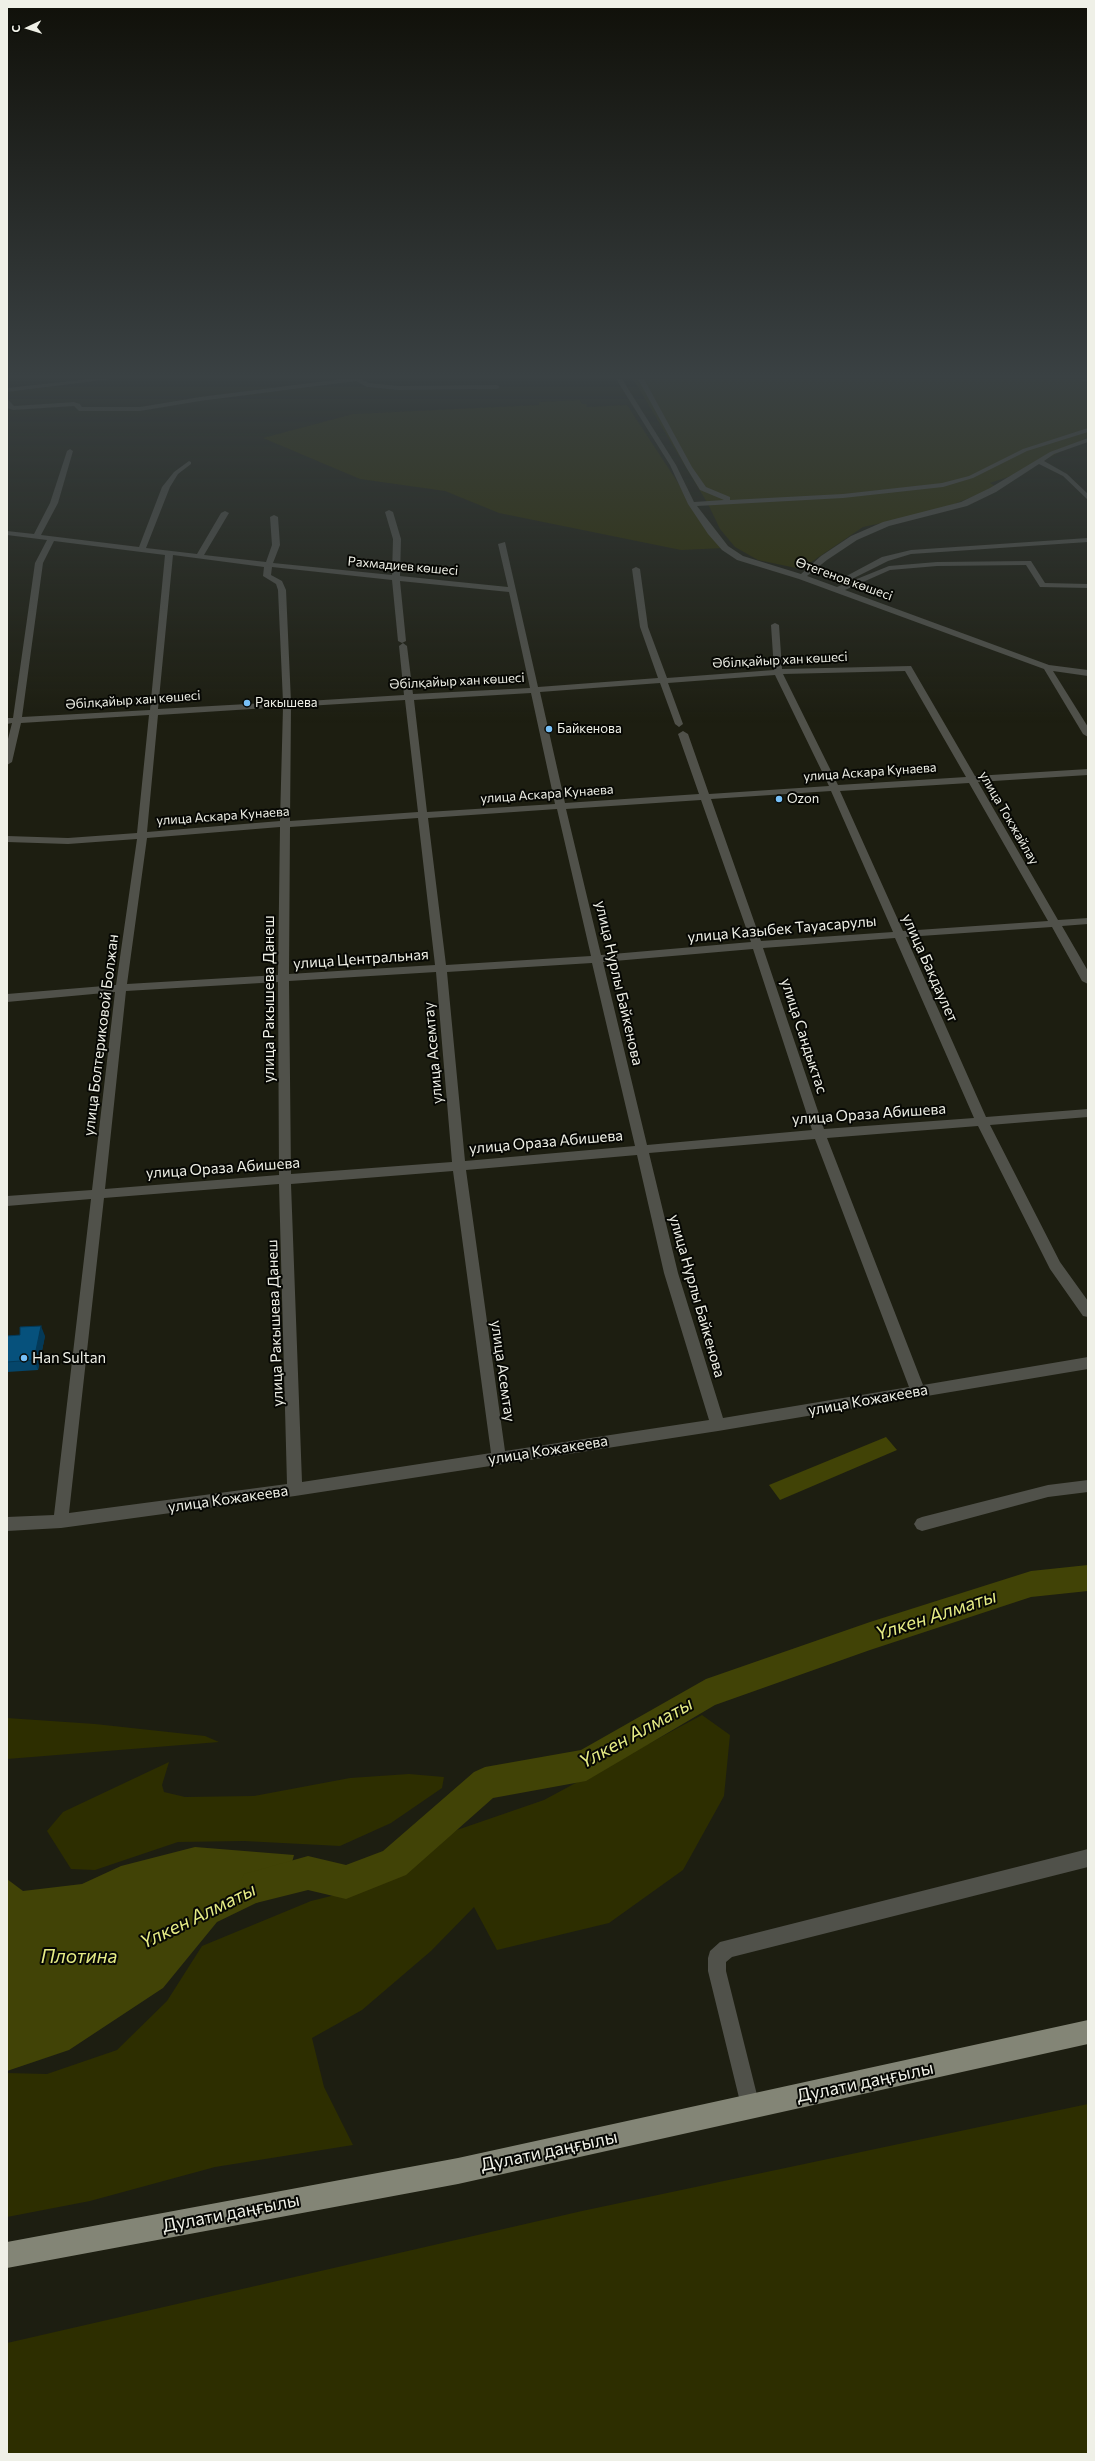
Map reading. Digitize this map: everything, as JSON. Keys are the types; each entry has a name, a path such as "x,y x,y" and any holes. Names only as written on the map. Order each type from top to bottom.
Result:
{"main road":[{"name":"Дулати даңғылы","path":"7,2255 458,2171 1088,2032"}],"street":[{"path":"36,537 57,494"},
{"path":"140,550 163,494"},
{"name":"Өтегенов көшесі","path":"687,494 692,504 711,532 725,548 740,558 802,577 1047,667"},
{"path":"716,494 731,501"},
{"path":"692,504 861,494"},
{"path":"802,577 824,558 854,538 886,524 964,504 985,494"},
{"name":"улица Асемтау","path":"389,512 397,539 396,578 402,643 441,969 459,1166 499,1458"},
{"path":"199,556 225,513"},
{"path":"270,565 276,545 274,517"},
{"name":"Рахмадиев көшесі","path":"7,533 270,565 510,590"},
{"path":"7,762 17,721 39,563 51,539"},
{"path":"834,589 885,559 911,552 1088,540"},
{"name":"улица Нурлы Байкенова","path":"502,544 510,590 514,599 560,807 671,1273 718,1425"},
{"name":"улица Болтериковой Болжан","path":"61,1521 121,988 142,835 169,552"},
{"path":"834,589 889,568 937,564 1028,563 1043,585 1088,586"},
{"name":"улица Ракышева Данеш","path":"270,565 266,572 267,576 279,583 282,590 287,704 284,824 283,978 285,1179 295,1490"},
{"name":"улица Сандыктас","path":"636,569 644,627 665,680 703,797 757,945 819,1134 918,1391"},
{"name":"улица Бакдаулет","path":"775,625 778,672 834,787 898,935 982,1122 1055,1265 1088,1312"},
{"path":"1047,667 1088,674"},
{"path":"1047,667 1088,734"},
{"name":"Әбілқайыр хан көшесі","path":"7,722 534,690 778,672 908,668"},
{"name":"улица Токжайлау","path":"908,668 1088,981"},
{"name":"улица Аскара Кунаева","path":"7,839 68,840 834,787 1088,772"},
{"name":"улица Казыбек Тауасарулы","path":"597,959 757,945 1088,921"},
{"name":"улица Центральная","path":"7,998 121,988 597,959"},
{"name":"улица Ораза Абишева","path":"7,1201 459,1166 819,1134 1088,1113"},
{"name":"улица Кожакеева","path":"7,1524 61,1521 207,1503 295,1490 718,1425 1088,1363"},
{"path":"922,1524 1048,1491 1088,1486"},
{"path":"750,2107 717,1971 717,1958 727,1949 1088,1858"}],"shaded area":[{"path":"452,494 685,494 725,548 681,550 499,513"},
{"path":"702,494 980,494 934,512 863,527 801,569 758,560 735,547 720,529"},
{"path":"702,1715 730,1735 724,1796 683,1870 609,1923 497,1950 474,1907 431,1951 362,2010 312,2038 324,2087 353,2145 215,2167 90,2201 7,2217 7,2073 47,2074 117,2050 167,2001 202,1946 311,1901 387,1882 398,1869 457,1830 544,1800"},
{"path":"7,1718 95,1724 205,1736 219,1742 7,1759"},
{"path":"169,1762 162,1785 164,1792 185,1797 254,1796 350,1778 409,1774 444,1777 442,1788 391,1823 340,1846 244,1841 178,1842 95,1870 71,1869 47,1831 63,1812"},
{"path":"1088,2104 1088,2454 7,2454 7,2343 582,2211"}],"water":[{"path":"886,1437 897,1450 780,1500 769,1485"},
{"name":"Плотина","path":"195,1847 294,1855 285,1889 217,1922 163,1988 69,2050 7,2071 7,1879 23,1891 82,1884 121,1866"}],"building":[{"path":"41,1326 34,1360 7,1362 7,1336 20,1335 20,1327"}],"waterway":[{"name":"Үлкен Алматы","path":"256,1886 308,1873 346,1882 394,1863 485,1783 586,1765 706,1694 870,1636 1031,1584 1088,1578"}],"place":[{"name":"Ракышева","path":"247,703"},
{"name":"Байкенова","path":"549,729"},
{"name":"Ozon","path":"779,799"},
{"name":"Han Sultan","path":"24,1358"}]}
